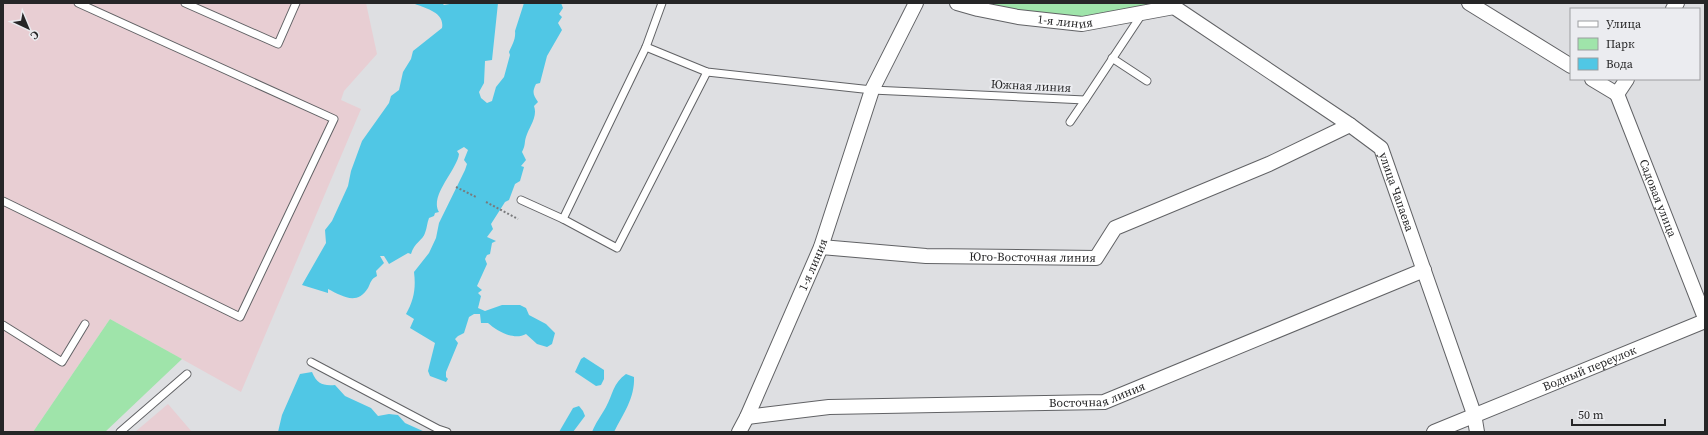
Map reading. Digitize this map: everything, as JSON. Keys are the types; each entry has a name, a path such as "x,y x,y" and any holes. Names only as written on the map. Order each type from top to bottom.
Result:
{"street":[{"name":"1-я линия","path":"738,432 747,417 821,247 872,90 916,3"},
{"name":"1-я линия","path":"957,3 1018,17 1082,24 1175,5"},
{"path":"1469,3 1570,65"},
{"name":"улица Чапаева","path":"1175,5 1350,125 1381,148 1474,414 1477,432"},
{"path":"1594,80 1617,94 1626,80"},
{"name":"Садовая улица","path":"1617,94 1705,320"},
{"name":"Юго-Восточная линия","path":"821,247 926,256 1096,258 1115,228 1269,164 1350,125"},
{"name":"Восточная линия","path":"747,417 829,407 1104,402 1424,270"},
{"name":"Водный переулок","path":"1434,432 1474,414 1705,320"}],"lane":[{"path":"3,201 240,317 334,119 78,3"},
{"path":"185,3 278,44 296,3"},
{"path":"563,219 646,47 662,3"},
{"name":"Южная линия","path":"872,90 1085,100 1143,12"},
{"path":"646,47 707,72 872,90"},
{"path":"1112,58 1147,81"},
{"path":"520,200 563,219 616,248 707,72"},
{"path":"1070,122 1085,100"},
{"path":"3,324 62,362 85,324"},
{"path":"311,362 438,430 447,432"},
{"path":"120,432 187,374"}],"path":[{"path":"456,187 476,197"},
{"path":"486,202 518,219"}],"shaded area":[{"path":"3,3 366,3 377,54 344,91 341,100 361,109 241,392 110,319 33,432 3,432"},
{"path":"168,404 192,432 135,432"}],"green space":[{"path":"984,3 1159,3 1082,21 986,8"},
{"path":"110,319 182,359 105,432 33,432"}],"water":[{"path":"412,3 442,3 444,5 455,3 498,3 492,60 485,61 484,83 479,92 481,98 487,103 492,101 496,87 504,77 510,55 509,52 524,3 561,3 563,8 559,14 562,17 558,23 562,30 547,56 540,83 536,84 534,89 534,95 538,102 534,106 534,118 526,137 522,152 526,160 521,166 524,167 520,181 515,184 509,200 505,202 491,224 493,229 487,237 496,241 492,243 490,254 487,255 485,259 487,264 477,286 482,290 478,293 481,296 478,308 485,311 502,305 520,305 526,308 529,315 546,324 555,333 552,344 547,347 537,344 526,334 521,336 511,336 496,329 488,323 481,323 480,314 474,314 469,317 464,333 455,339 458,343 446,372 446,377 448,379 446,382 430,376 428,371 435,343 410,328 414,319 406,314 414,294 414,272 429,253 436,238 439,223 465,170 467,164 464,160 468,150 464,147 457,151 459,154 454,168 440,191 437,206 439,212 435,213 434,216 429,218 424,235 414,247 411,254 408,253 389,264 384,256 380,256 384,263 376,271 377,276 359,297 344,297 328,289 328,293 302,285 326,243 325,230 332,221 348,186 351,171 362,141 389,103 391,96 399,90 403,72 411,59 413,51 442,28 442,23 437,14"},
{"path":"584,357 604,370 604,379 601,385 596,386 575,372 581,359"},
{"path":"312,372 318,382 327,385 335,385 345,396 371,408 378,416 389,414 398,415 405,423 425,432 278,432 282,415 300,374"},
{"path":"626,374 634,377 633,392 628,406 614,432 592,432 618,381"},
{"path":"579,406 585,416 573,432 559,432 573,408"}]}
